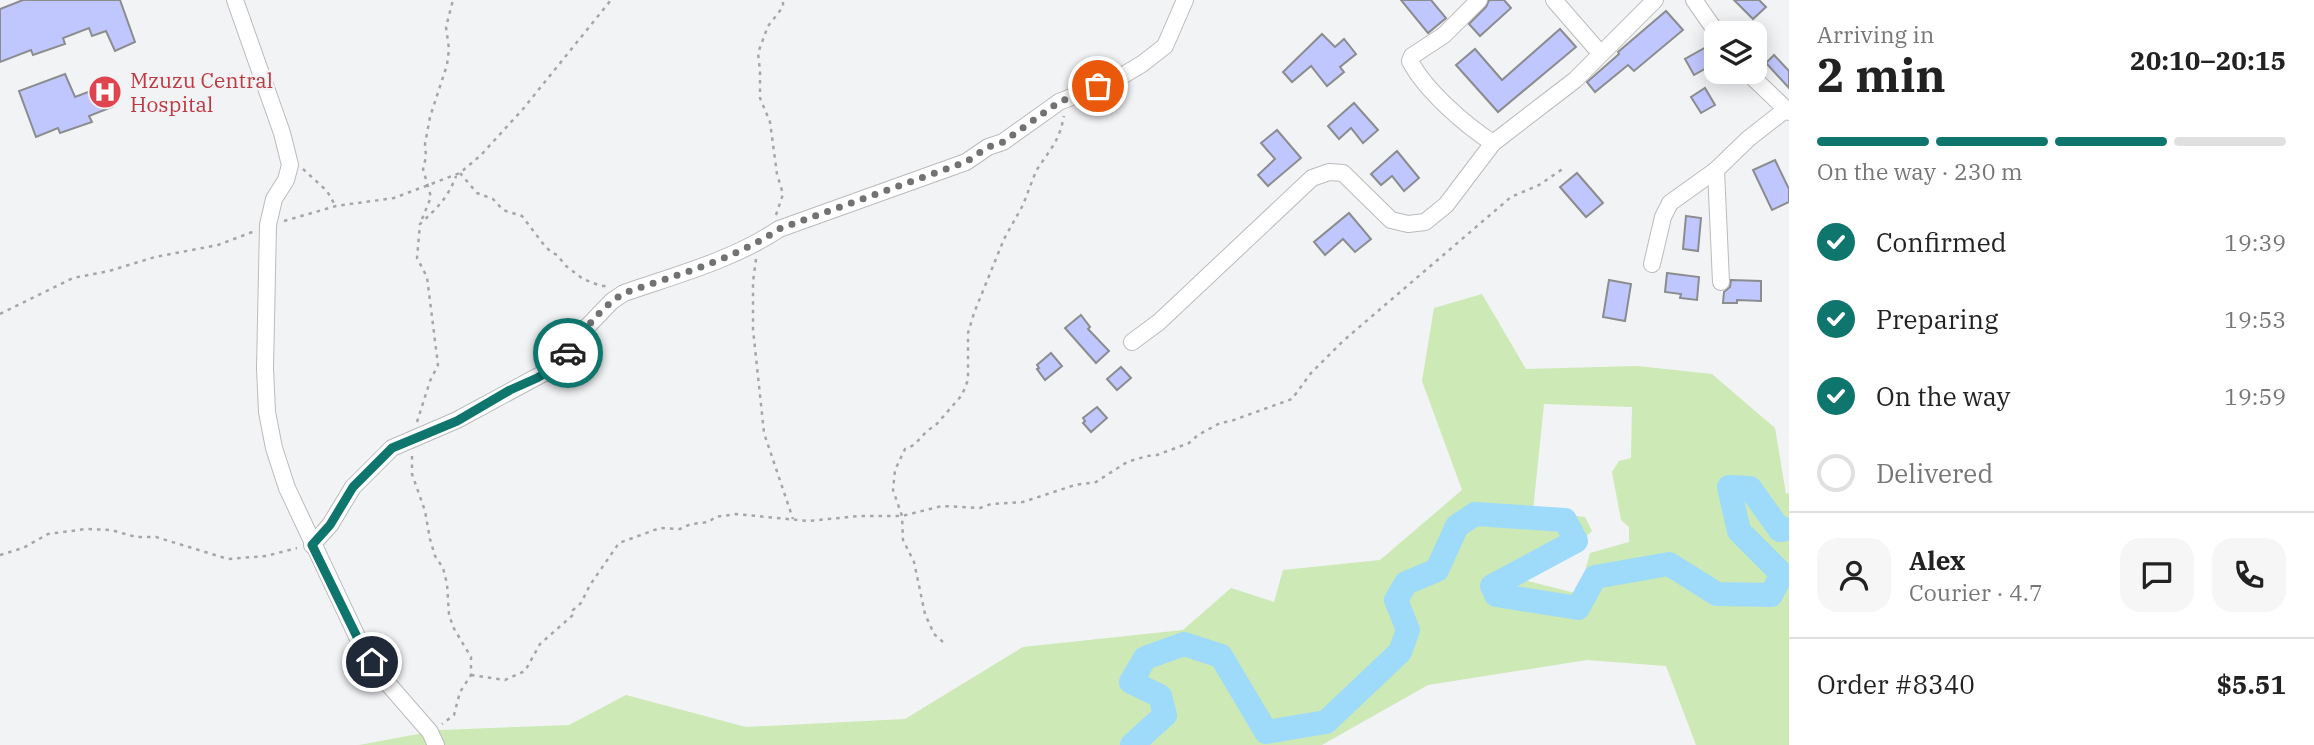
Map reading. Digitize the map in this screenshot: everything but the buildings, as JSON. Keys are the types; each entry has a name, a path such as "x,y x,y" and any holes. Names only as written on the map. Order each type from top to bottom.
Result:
{"street":[{"path":"235,0 290,165 286,180 274,199 268,225 265,368 267,412 274,448 287,488 312,545 361,645 383,678 433,738"},
{"path":"312,545 330,525 360,479 392,448 457,421 557,366 584,330 612,301 624,293 718,259 779,229 966,162 988,147 1003,142 1040,114 1143,64 1165,46 1185,0"},
{"path":"1479,0 1444,35 1412,56 1410,61 1443,102 1475,132 1493,143"},
{"path":"1554,0 1600,53"},
{"path":"1132,342 1159,322 1312,178 1328,172 1343,173 1391,220 1408,225 1424,222 1446,205 1493,143 1575,80 1655,0"},
{"path":"1694,0 1709,21"},
{"path":"1652,264 1663,218 1670,204 1716,170 1748,139 1787,111 1759,84"},
{"path":"1716,170 1721,282"}],"path":[{"path":"433,738 454,715 460,692 471,675 471,657 453,627 443,568 435,556 425,511 412,474 412,439 430,381 438,365 427,276 417,257 420,224 431,197 424,169 425,144 430,117 447,65 449,49 446,27 453,0"},
{"path":"0,314 73,278 109,271 155,257 218,245 268,225 336,206 394,198 458,174 481,155 523,109 611,0"},
{"path":"783,0 783,7 768,26 758,53 760,98 770,122 777,174 783,194 753,264 753,329 764,432 793,519"},
{"path":"943,642 934,634 925,614 914,562 903,540 902,516 893,490 895,470 905,449 914,445 935,426 962,395 968,380 968,333 978,301 1004,239 1023,205 1031,180 1061,129 1071,97"},
{"path":"290,165 301,167 327,191 336,206"},
{"path":"471,675 505,680 525,671 540,644 574,614 573,610 581,603 619,542 660,528 680,529 691,524 709,522 715,517 736,514 808,521 859,516 902,516 942,506 980,508 991,504 1023,502 1075,485 1096,482 1127,462 1189,443 1220,423 1292,400 1311,373 1343,341 1511,197 1539,185 1564,168"},
{"path":"420,224 441,203 458,174"},
{"path":"458,174 477,193 493,199 503,210 522,216 551,253 557,255 566,267 601,286 617,286 624,293"},
{"path":"0,555 23,548 48,534 86,529 111,530 136,537 156,537 228,559 266,556 312,545"}],"green space":[{"path":"1482,294 1526,369 1637,366 1712,374 1775,428 1786,494 1789,493 1789,745 1696,745 1666,666 1587,660 1428,685 1322,745 359,745 440,730 569,725 626,695 746,727 905,719 1023,647 1183,630 1231,588 1274,602 1283,570 1380,560 1462,490 1422,381 1434,308","holes":["1544,404 1632,407 1631,458 1619,461 1612,472 1621,520 1629,527 1629,542 1590,553 1579,594 1520,579 1570,552 1592,531 1585,517 1533,511"]}],"waterway":[{"path":"1132,745 1165,715 1160,696 1131,682 1145,658 1184,644 1221,656 1266,732 1326,722 1400,652 1408,630 1396,600 1406,583 1437,570 1457,526 1475,514 1565,520 1576,541 1492,586 1496,595 1578,608 1595,577 1669,564 1717,594 1771,595 1782,574 1739,531 1729,487 1750,488 1780,530 1789,529"}],"way so far":[{"path":"568,353 584,330 612,301 624,293 729,255 759,242 779,229 966,162 988,147 1003,142 1059,102 1098,86"}],"place":[{"name":"Mzuzu Central Hospital","path":"105,92"}],"route":[{"path":"372,662 312,545 330,525 353,487 392,448 457,421 510,390 537,378 557,366 568,353"}]}
